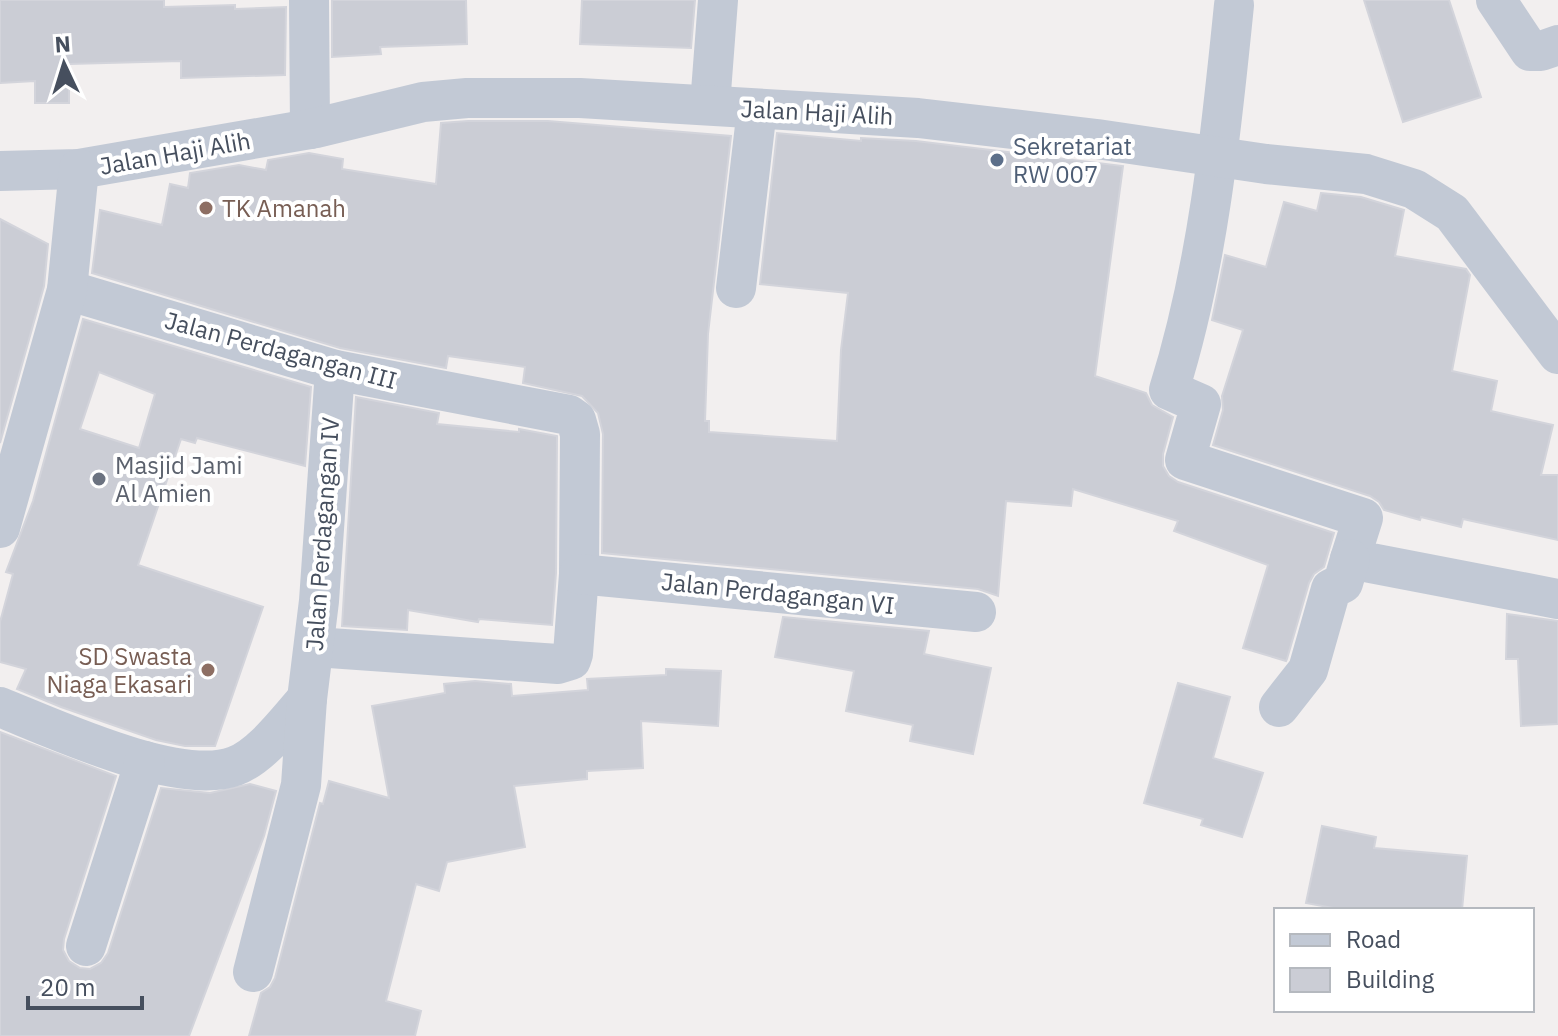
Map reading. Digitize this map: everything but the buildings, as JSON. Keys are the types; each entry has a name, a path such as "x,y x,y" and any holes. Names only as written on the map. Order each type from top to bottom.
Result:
{"street":[{"path":"309,0 310,129"},
{"path":"710,105 718,0"},
{"path":"1496,0 1530,51 1558,45"},
{"path":"1234,5 1218,158 1181,352 1169,390 1201,404 1185,460 1363,518 1343,583 1331,589 1308,670 1279,707"},
{"name":"Jalan Haji Alih","path":"0,171 79,169 310,129 423,102 467,98 580,98 918,118 1097,139 1218,158 1366,174 1414,189 1452,213 1558,354"},
{"path":"736,288 757,109"},
{"path":"0,528 67,290 79,169"},
{"name":"Jalan Perdagangan III","path":"67,290 335,370 569,415 576,420 580,434 579,574"},
{"name":"Jalan Perdagangan IV","path":"253,972 299,801 307,699 315,647 335,370"},
{"path":"1350,559 1558,599"},
{"path":"315,647 558,664 573,654 579,574"},
{"name":"Jalan Perdagangan VI","path":"579,574 976,612"},
{"path":"0,707 145,761 181,769 213,769 236,766 264,746 307,699"},
{"path":"86,946 145,761"}],"place":[{"name":"Sekretariat RW 007","path":"997,160"},
{"name":"TK Amanah","path":"206,208"},
{"name":"Masjid Jami Al Amien","path":"99,479"},
{"name":"SD Swasta Niaga Ekasari","path":"208,670"}]}
